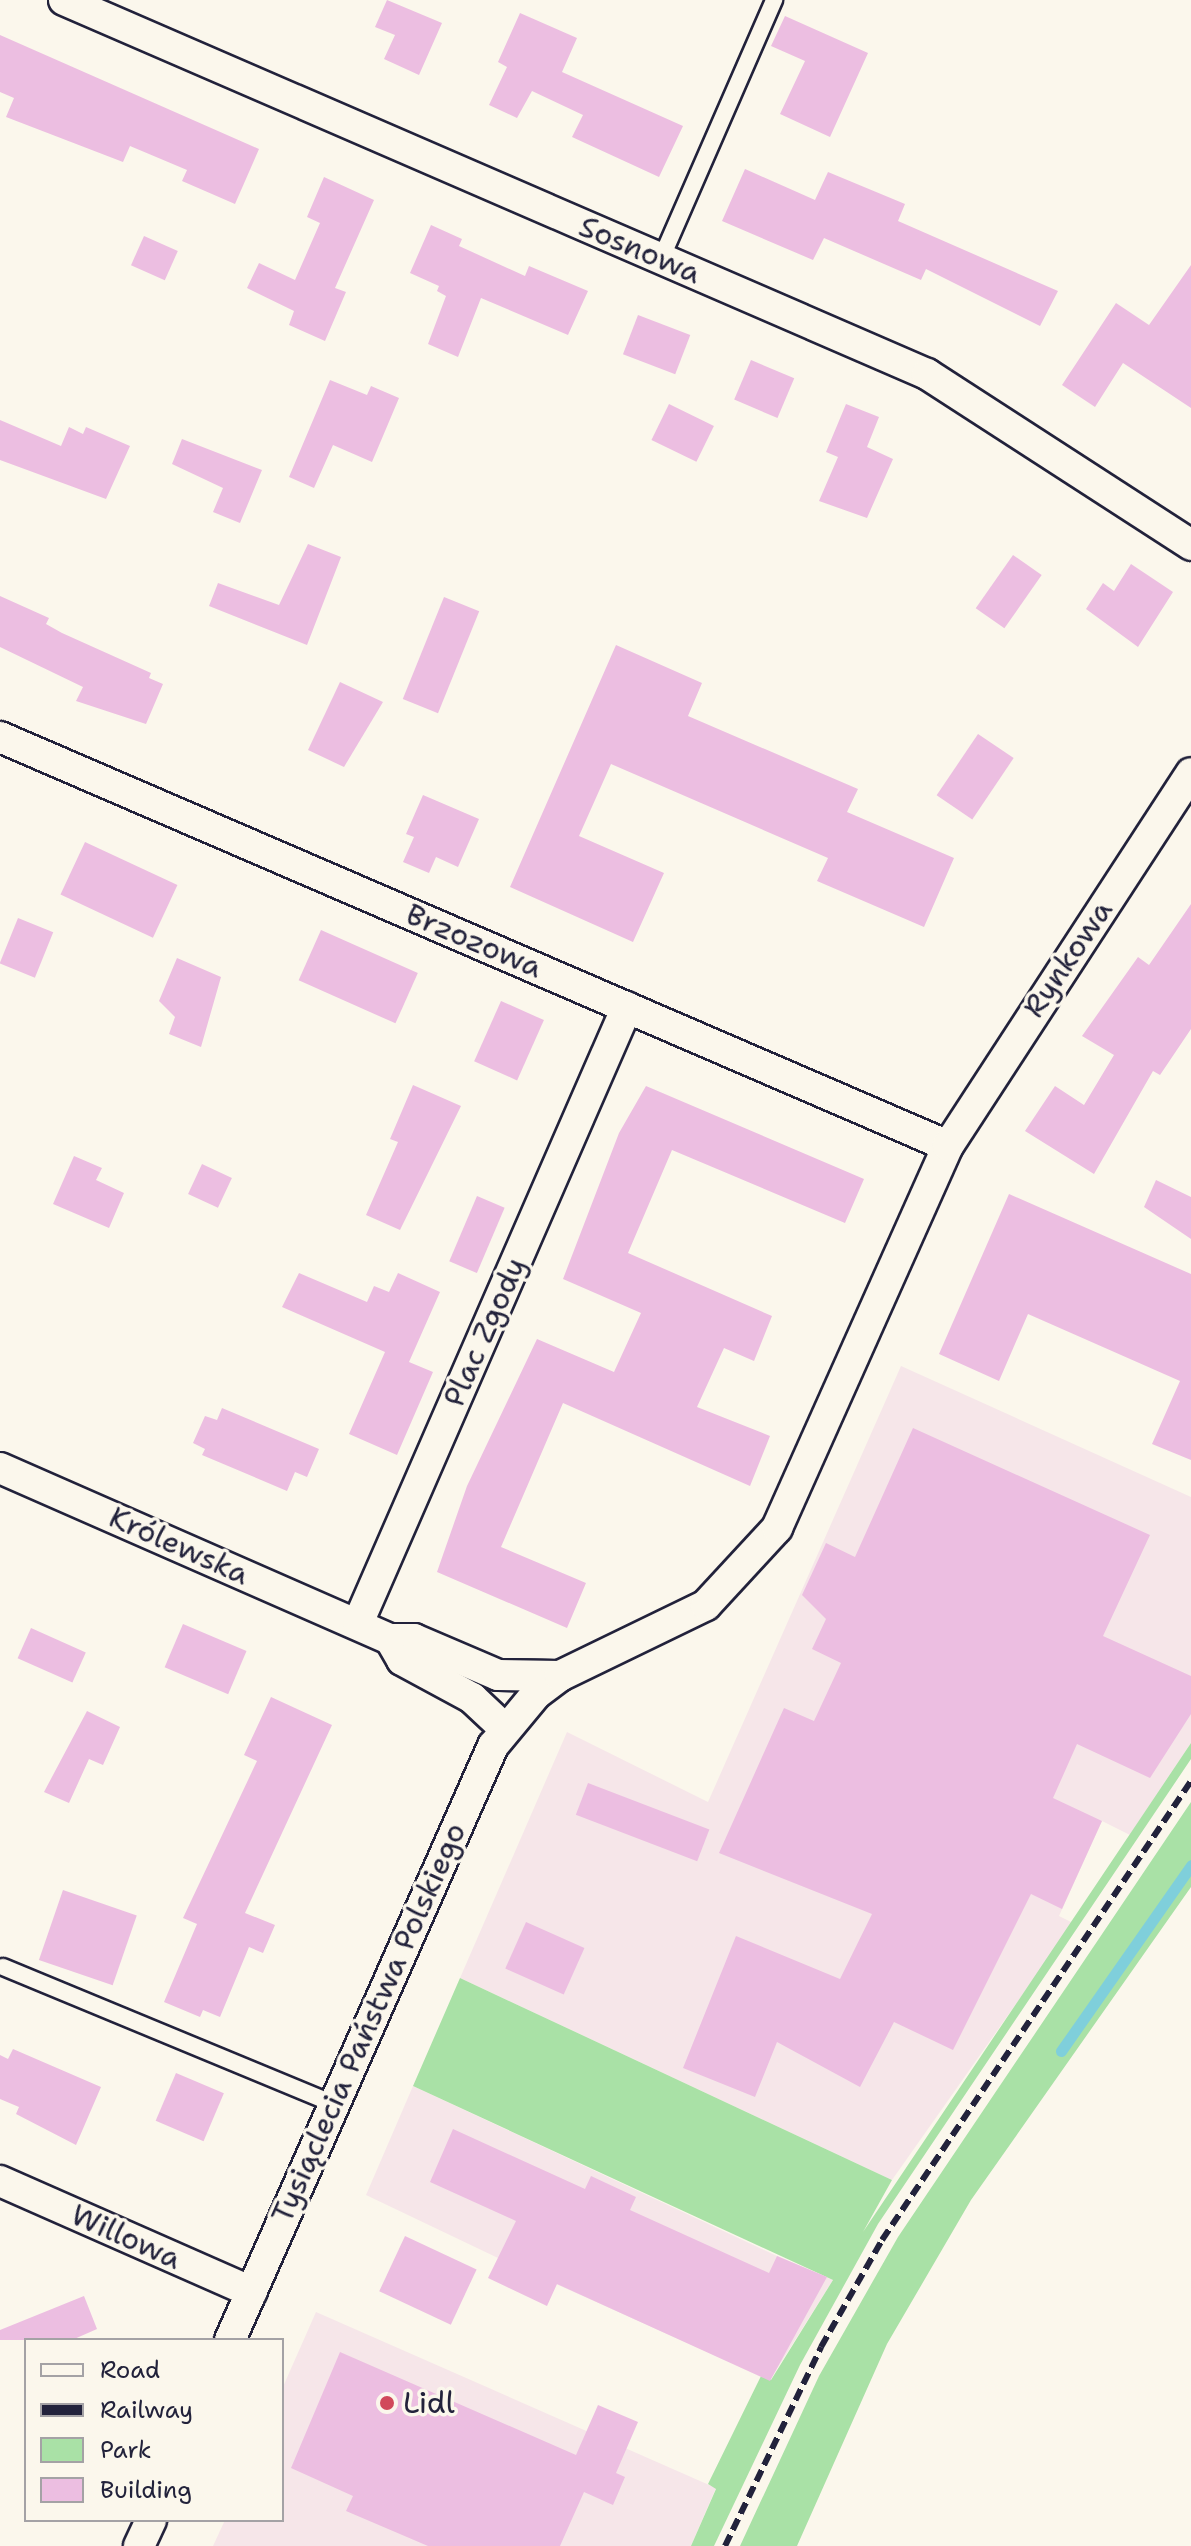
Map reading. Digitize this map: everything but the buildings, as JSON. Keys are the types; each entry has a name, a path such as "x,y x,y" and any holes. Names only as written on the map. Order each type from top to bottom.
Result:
{"street":[{"name":"Sosnowa","path":"64,0 951,386 1191,545"},
{"name":"Brzozowa","path":"0,737 948,1146"},
{"name":"Rynkowa","path":"948,1146 1191,773"},
{"name":"Plac Zgody","path":"358,1623 627,1007"},
{"path":"390,1639 402,1660 511,1720 560,1676 706,1605 777,1528 948,1146"},
{"name":"Królewska","path":"0,1468 358,1623"},
{"path":"358,1623 390,1639 414,1639 498,1675 560,1676"},
{"name":"Tysiąclecia Państwa Polskiego","path":"231,2338 333,2104 511,1720"},
{"name":"Willowa","path":"0,2181 252,2292"},
{"path":"139,2546 150,2522"}],"lane":[{"path":"661,259 774,0"},
{"path":"3,1967 333,2104"}],"shaded area":[{"path":"901,1366 1191,1497 1191,1743 1130,1835 1102,1821 1059,1916 1073,1923 892,2180 460,1978 567,1732 708,1802"},
{"path":"413,2086 833,2280 770,2380 498,2258 366,2195"},
{"path":"316,2312 716,2488 691,2546 213,2546 224,2522 284,2522 284,2384"}],"green space":[{"path":"1191,1743 1191,1759 878,2224 800,2365 714,2546 691,2546 716,2489 708,2484 761,2376 771,2380 833,2280 413,2086 460,1978 892,2180 863,2232"},
{"path":"1191,1802 1191,1887 971,2200 887,2344 797,2546 740,2546 819,2376 898,2237"}],"waterway":[{"path":"1061,2051 1191,1865"}],"railway":[{"path":"725,2546 821,2347 882,2240 1191,1781"}],"place":[{"name":"Lidl","path":"387,2403"}]}
